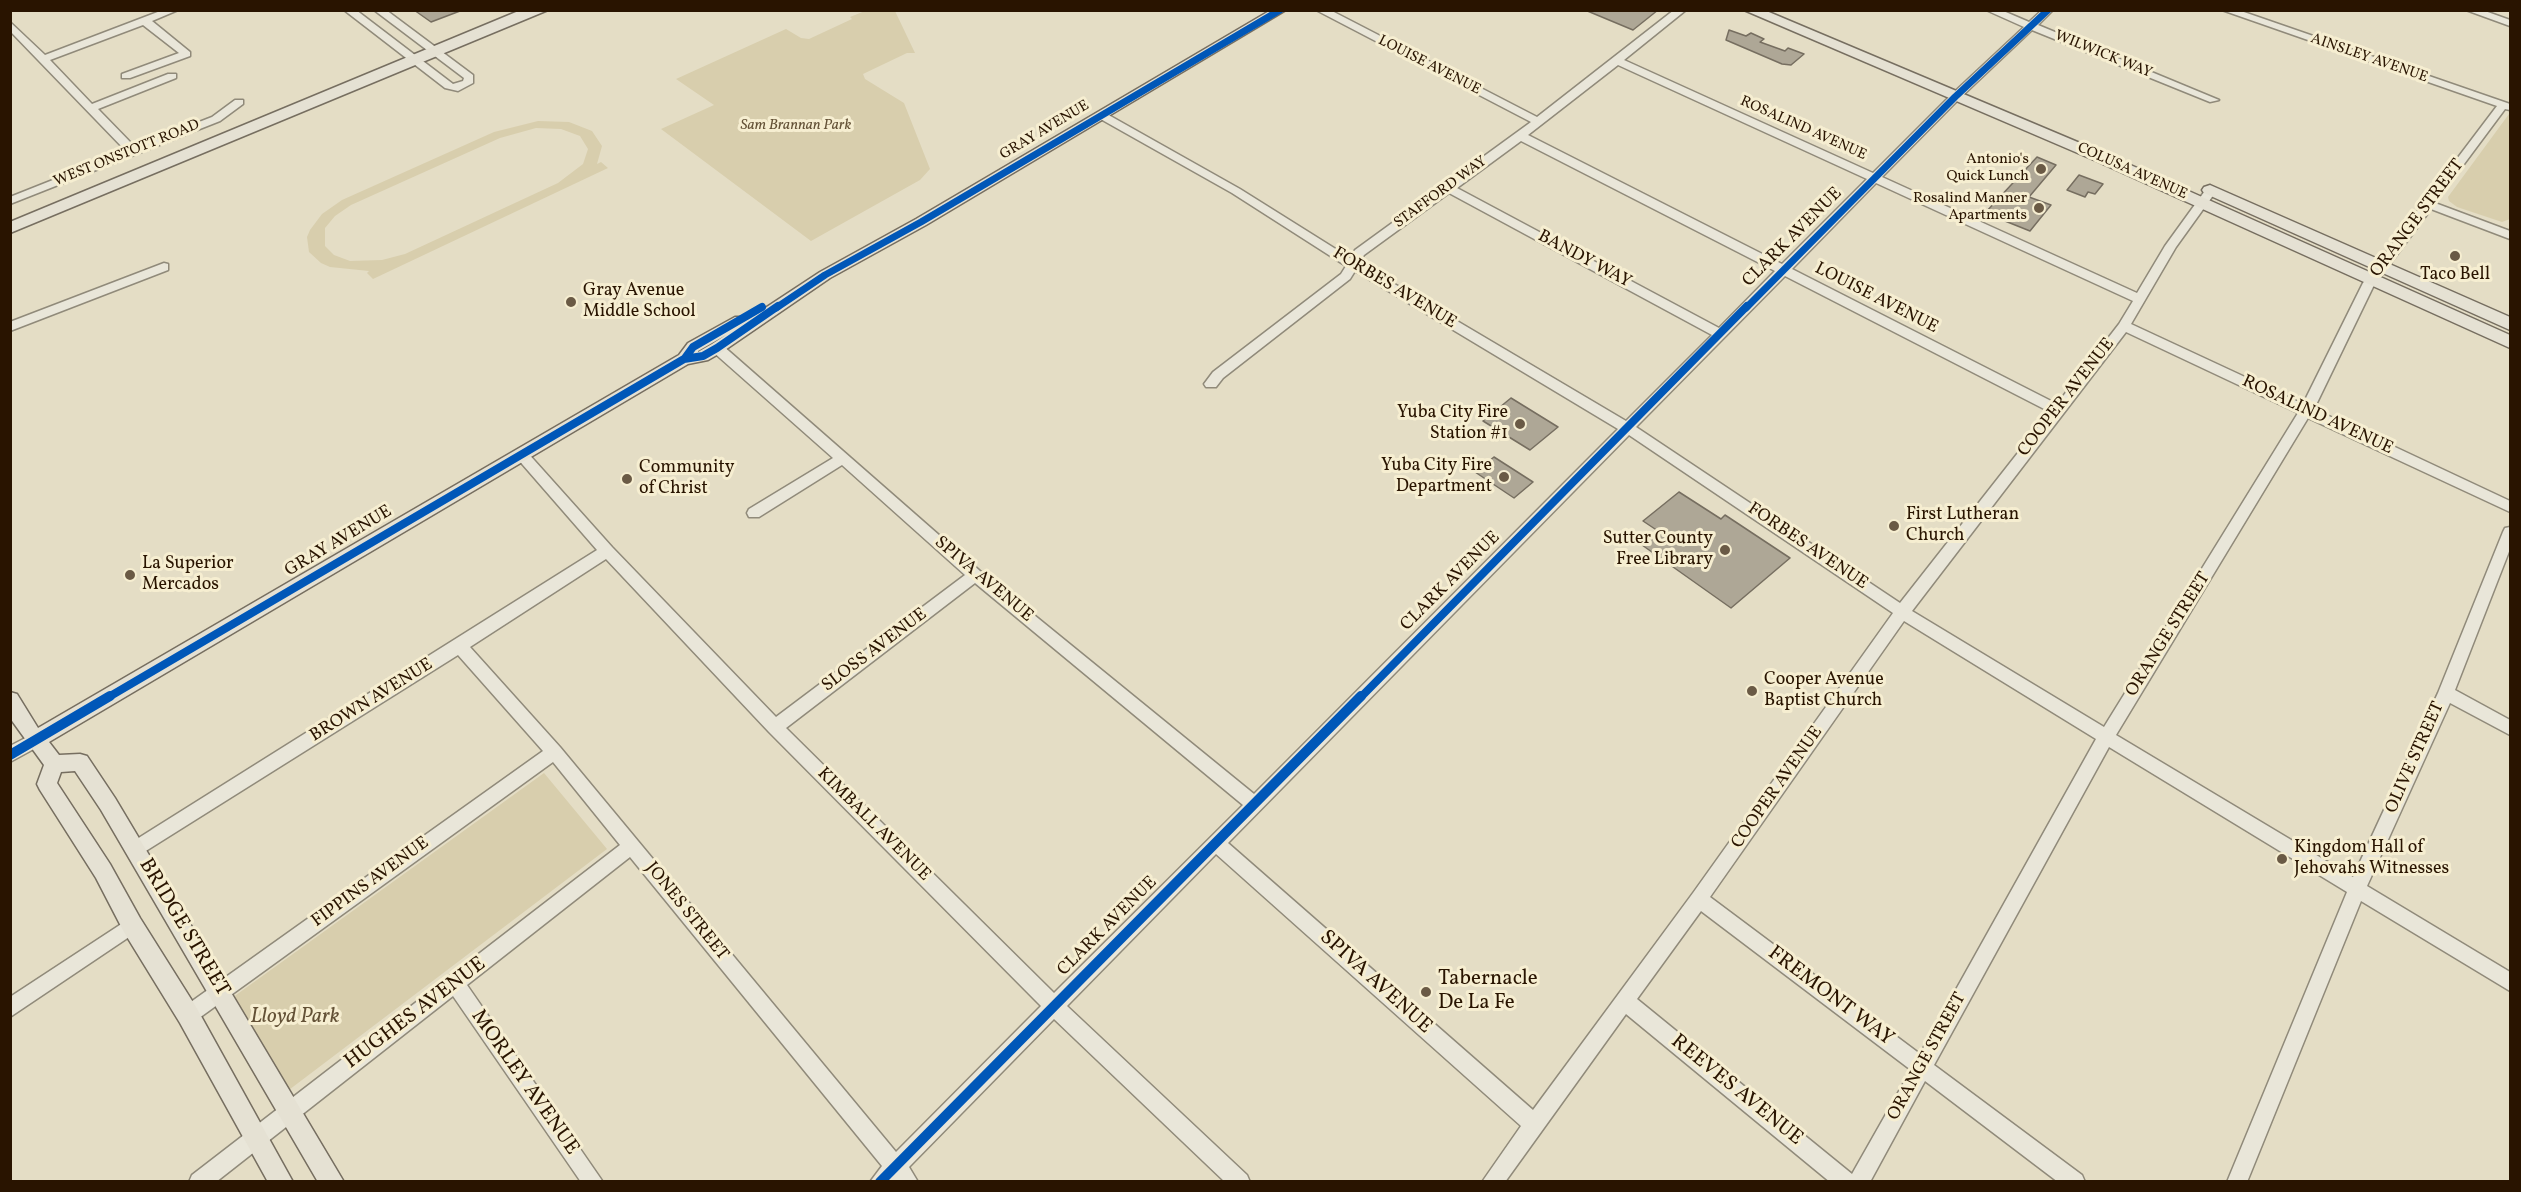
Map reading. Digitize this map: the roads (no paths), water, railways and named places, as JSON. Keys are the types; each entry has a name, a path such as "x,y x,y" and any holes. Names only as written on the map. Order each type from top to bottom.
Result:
{"highway":[{"name":"COLUSA AVENUE","path":"1750,10 1961,91"},
{"name":"COLUSA AVENUE","path":"1784,10 1961,91 2377,272 2511,324"},
{"path":"10,228 534,11"},
{"name":"COLUSA AVENUE","path":"2377,272 2511,342"}],"main road":[{"name":"GRAY AVENUE","path":"685,358 703,356 717,348 825,275 1280,10"},
{"name":"GRAY AVENUE","path":"35,740 685,358 693,347 705,339 816,276 825,275"},
{"path":"10,700 35,740 54,764 47,784 103,871 132,925 188,1015 281,1182"},
{"name":"BRIDGE STREET","path":"54,764 80,762 135,849 291,1109 332,1182"}],"street":[{"path":"43,59 173,10"},
{"path":"349,10 452,88 468,83 469,77 379,10"},
{"name":"LOUISE AVENUE","path":"1321,10 1538,122"},
{"name":"STAFFORD WAY","path":"1211,384 1218,375 1346,276 1359,253 1520,136 1681,10"},
{"name":"WILWICK WAY","path":"1991,10 2214,100"},
{"name":"CLARK AVENUE","path":"880,1182 1961,91 2048,10"},
{"name":"AINSLEY AVENUE","path":"2227,10 2507,106"},
{"path":"2471,10 2511,23"},
{"path":"126,76 186,54 145,21"},
{"path":"10,25 133,152"},
{"name":"ROSALIND AVENUE","path":"1618,61 2139,299"},
{"path":"91,108 172,76"},
{"name":"WEST ONSTOTT ROAD","path":"10,201 216,119 239,102"},
{"name":"ORANGE STREET","path":"1859,1182 2106,737 2306,411 2377,272 2507,106"},
{"name":"FORBES AVENUE","path":"1101,115 1236,191 1353,265 1628,428 1902,612 2511,982"},
{"name":"LOUISE AVENUE","path":"1520,136 2058,410"},
{"name":"BANDY WAY","path":"1447,187 1720,334"},
{"name":"COOPER AVENUE","path":"1492,1182 1699,899 1902,612 2124,326 2206,196"},
{"path":"2430,205 2511,235"},
{"path":"10,327 164,267"},
{"name":"ROSALIND AVENUE","path":"2124,326 2511,507"},
{"name":"SPIVA AVENUE","path":"717,348 975,575 1254,804"},
{"name":"KIMBALL AVENUE","path":"521,454 607,551 775,727 1053,1005 1240,1182"},
{"path":"754,513 843,458"},
{"name":"OLIVE STREET","path":"2237,1182 2357,888 2446,693 2510,532"},
{"name":"BROWN AVENUE","path":"135,849 460,646 607,551"},
{"name":"SLOSS AVENUE","path":"775,727 975,575"},
{"name":"JONES STREET","path":"460,646 554,752 908,1182"},
{"path":"2446,693 2511,728"},
{"name":"GRAY AVENUE","path":"10,755 35,740"},
{"name":"FIPPINS AVENUE","path":"188,1015 554,752"},
{"name":"SPIVA AVENUE","path":"1216,843 1534,1124"},
{"name":"HUGHES AVENUE","path":"199,1182 632,846"},
{"name":"FREMONT WAY","path":"1699,899 2075,1182"},
{"path":"10,1008 132,925"},
{"name":"MORLEY AVENUE","path":"456,984 593,1182"},
{"name":"REEVES AVENUE","path":"1625,1001 1846,1182"}],"place":[{"name":"Antonio's Quick Lunch","path":"2041,169"},
{"name":"Rosalind Manner Apartments","path":"2039,208"},
{"name":"Taco Bell","path":"2455,256"},
{"name":"Gray Avenue Middle School","path":"571,302"},
{"name":"Yuba City Fire Station #1","path":"1520,424"},
{"name":"Yuba City Fire Department","path":"1504,477"},
{"name":"Community of Christ","path":"627,479"},
{"name":"First Lutheran Church","path":"1894,526"},
{"name":"Sutter County Free Library","path":"1725,550"},
{"name":"La Superior Mercados","path":"130,575"},
{"name":"Cooper Avenue Baptist Church","path":"1752,691"},
{"name":"Kingdom Hall of Jehovahs Witnesses","path":"2282,859"},
{"name":"Tabernacle De La Fe","path":"1426,992"}],"park label":[{"name":"Sam Brannan Park","path":"796,126"},
{"name":"Lloyd Park","path":"295,1018"}]}
